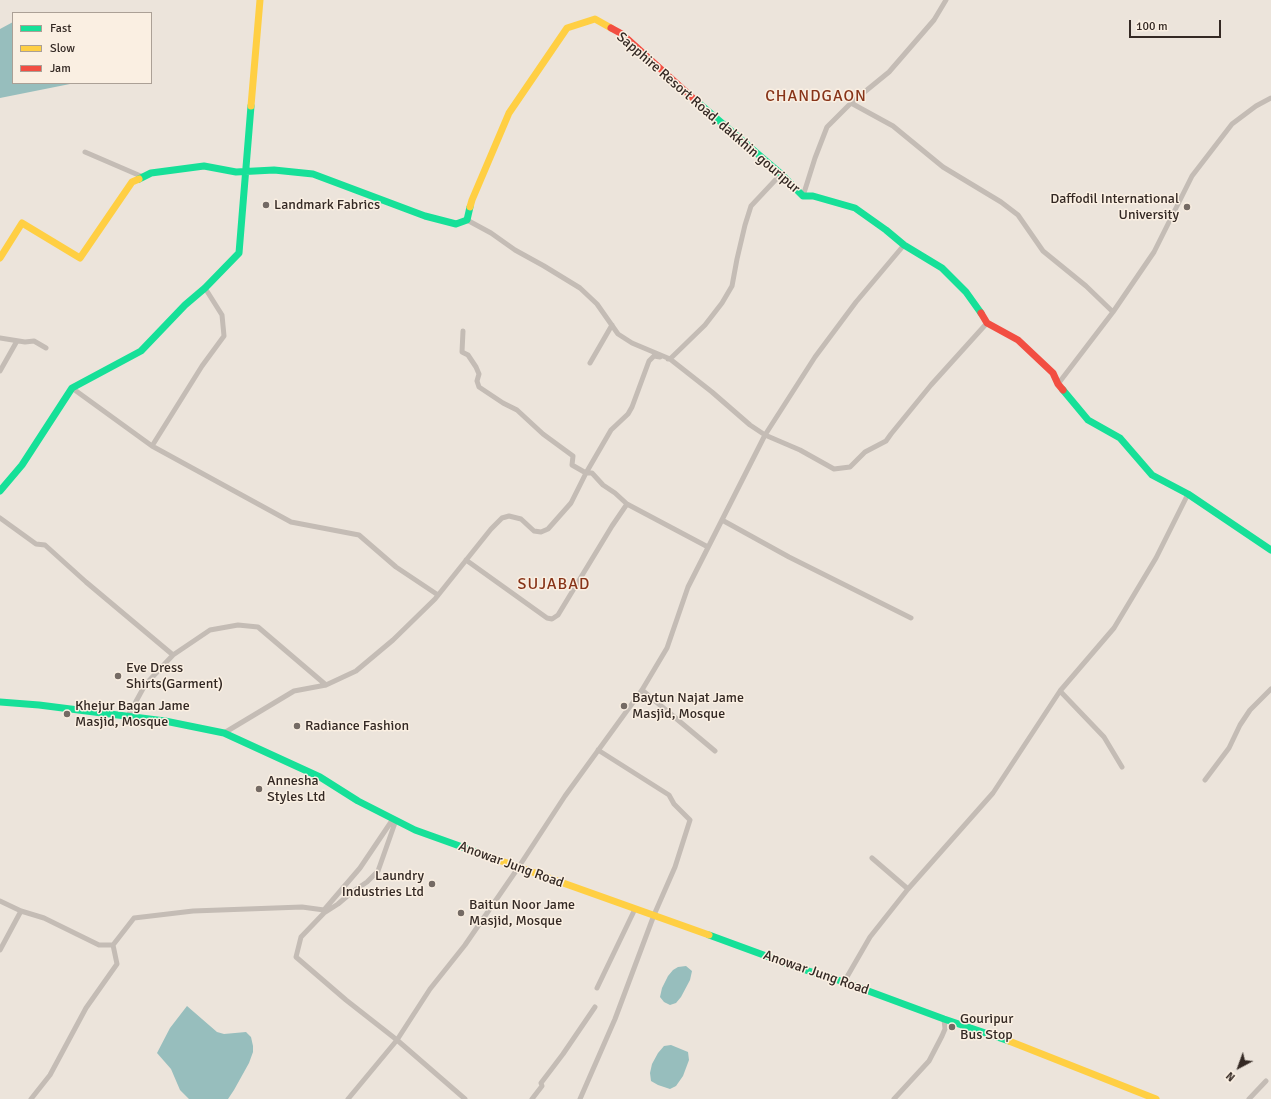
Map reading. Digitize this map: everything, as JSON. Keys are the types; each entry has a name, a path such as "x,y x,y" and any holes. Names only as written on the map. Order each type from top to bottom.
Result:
{"main road":[{"path":"0,491 22,464 72,388 141,350 239,253 260,0"},
{"name":"Sapphire Resort Road, dakkhin gouripur","path":"467,220 472,200 509,113 567,28 595,19 622,34 700,105 781,174 803,196 813,196 855,208 904,245 942,268 966,292 987,323 1018,340 1053,373 1058,384 1088,420 1120,438 1152,475 1188,494 1271,550"},
{"path":"0,258 22,223 80,258 132,182 151,173 204,166 246,173 274,170 313,174 425,216 456,224 467,220"},
{"name":"Anowar Jung Road","path":"0,702 39,705 165,721 224,733 320,777 358,801 415,830 799,968 844,982 944,1019 1029,1048 1156,1099"}],"street":[{"path":"803,196 815,158 827,128 851,103 889,72 934,20 946,0"},
{"path":"1058,384 1113,312 1154,252 1192,176 1232,124 1256,106 1271,98"},
{"path":"851,103 893,126 944,167 1001,202 1018,215 1043,252 1086,286 1113,312"},
{"path":"85,152 143,177"},
{"path":"670,359 705,325 722,303 732,286 736,258 751,206 781,174"},
{"path":"467,220 580,288 597,304 618,334 632,343 670,359 712,392 750,426 800,450 834,469 850,467 865,452 886,440 931,385 987,323"},
{"path":"348,1099 397,1040 430,989 465,945 565,796 642,690 667,648 688,587 766,435 815,357 856,302 904,245"},
{"path":"152,446 202,366 224,336 222,315 205,288"},
{"path":"590,363 612,325"},
{"path":"463,331 462,352 468,355 476,367 479,374 477,381 479,387 503,403 517,410 543,434 573,456 572,465 586,473 592,473 603,485 627,504 708,547"},
{"path":"0,338 34,341 46,348"},
{"path":"0,372 17,340"},
{"path":"224,733 294,691 326,685 356,671 393,640 438,595 502,518 509,516 522,519 534,531 541,532 548,529 571,503 586,473 612,430 628,414 649,361 654,356 670,359"},
{"path":"72,388 152,446 291,522 359,535 396,567 438,595"},
{"path":"844,982 870,937 908,889 993,793 1060,691 1114,628 1156,558 1188,494"},
{"path":"466,560 546,618 555,618 627,504"},
{"path":"0,518 39,546 45,545 86,582 173,655"},
{"path":"722,520 789,557 911,618"},
{"path":"128,716 145,685 173,655 210,630 238,624 258,626 326,685"},
{"path":"1205,780 1229,748 1240,725 1250,710 1271,688"},
{"path":"642,690 715,751"},
{"path":"1060,691 1104,737 1122,767"},
{"path":"580,1099 615,1019 654,915 675,867 690,820 674,804 669,795 598,750"},
{"path":"0,901 21,911 44,918 99,946 113,945 134,918 193,911 302,908 324,910 360,868 394,820"},
{"path":"394,820 378,871 367,882 320,918 301,937 296,957 346,1000 397,1040 465,1099"},
{"path":"872,858 908,889"},
{"path":"597,988 635,909"},
{"path":"0,950 21,911"},
{"path":"31,1099 50,1075 86,1008 117,964 113,945"},
{"path":"532,1099 542,1086 541,1083 596,1007"},
{"path":"894,1099 928,1061 945,1029 944,1019"},
{"path":"1250,1099 1266,1081"}],"water":[{"path":"12,23 12,84 70,84 0,98 0,29"},
{"path":"686,966 692,971 690,980 681,997 676,1003 670,1005 664,1002 660,997 662,988 668,976 678,967"},
{"path":"187,1006 217,1032 224,1034 246,1032 251,1037 253,1052 249,1063 228,1099 189,1099 180,1090 171,1069 157,1053 170,1028"},
{"path":"671,1045 688,1052 689,1060 683,1076 676,1086 670,1089 651,1081 650,1073 652,1064 658,1053 664,1046"}],"traffic: fast":[{"path":"695,100 781,174 803,196 813,196 855,208 904,245 942,268 966,292 981,313"},
{"path":"0,491 22,465 72,388 141,351 185,305 205,288 239,253 251,106"},
{"path":"139,179 151,173 204,166 236,172 274,170 313,174 425,216 456,224 467,220 470,207"},
{"path":"1063,390 1088,420 1120,438 1152,475 1188,494 1271,550"},
{"path":"0,702 39,705 165,721 224,733 320,777 358,801 415,830 493,858"},
{"path":"709,935 1009,1041"}],"traffic: slow":[{"path":"251,106 260,0"},
{"path":"470,207 509,113 567,28 595,19 611,28"},
{"path":"0,258 22,223 80,258 132,182 139,179"},
{"path":"493,858 709,935"},
{"path":"1009,1041 1156,1099"}],"traffic: jam":[{"path":"611,28 622,34 695,100"},
{"path":"981,313 987,323 1018,340 1053,373 1058,384 1063,390"}],"place":[{"name":"Landmark Fabrics","path":"266,205"},
{"name":"Daffodil International University","path":"1187,207"},
{"name":"Eve Dress Shirts(Garment)","path":"118,676"},
{"name":"Baytun Najat Jame Masjid, Mosque","path":"624,706"},
{"name":"Khejur Bagan Jame Masjid, Mosque","path":"67,714"},
{"name":"Radiance Fashion","path":"297,726"},
{"name":"Annesha Styles Ltd","path":"259,789"},
{"name":"Laundry Industries Ltd","path":"432,884"},
{"name":"Baitun Noor Jame Masjid, Mosque","path":"461,913"},
{"name":"Gouripur Bus Stop","path":"952,1027"}],"district":[{"name":"CHANDGAON","path":"816,97"},
{"name":"SUJABAD","path":"554,585"}]}
